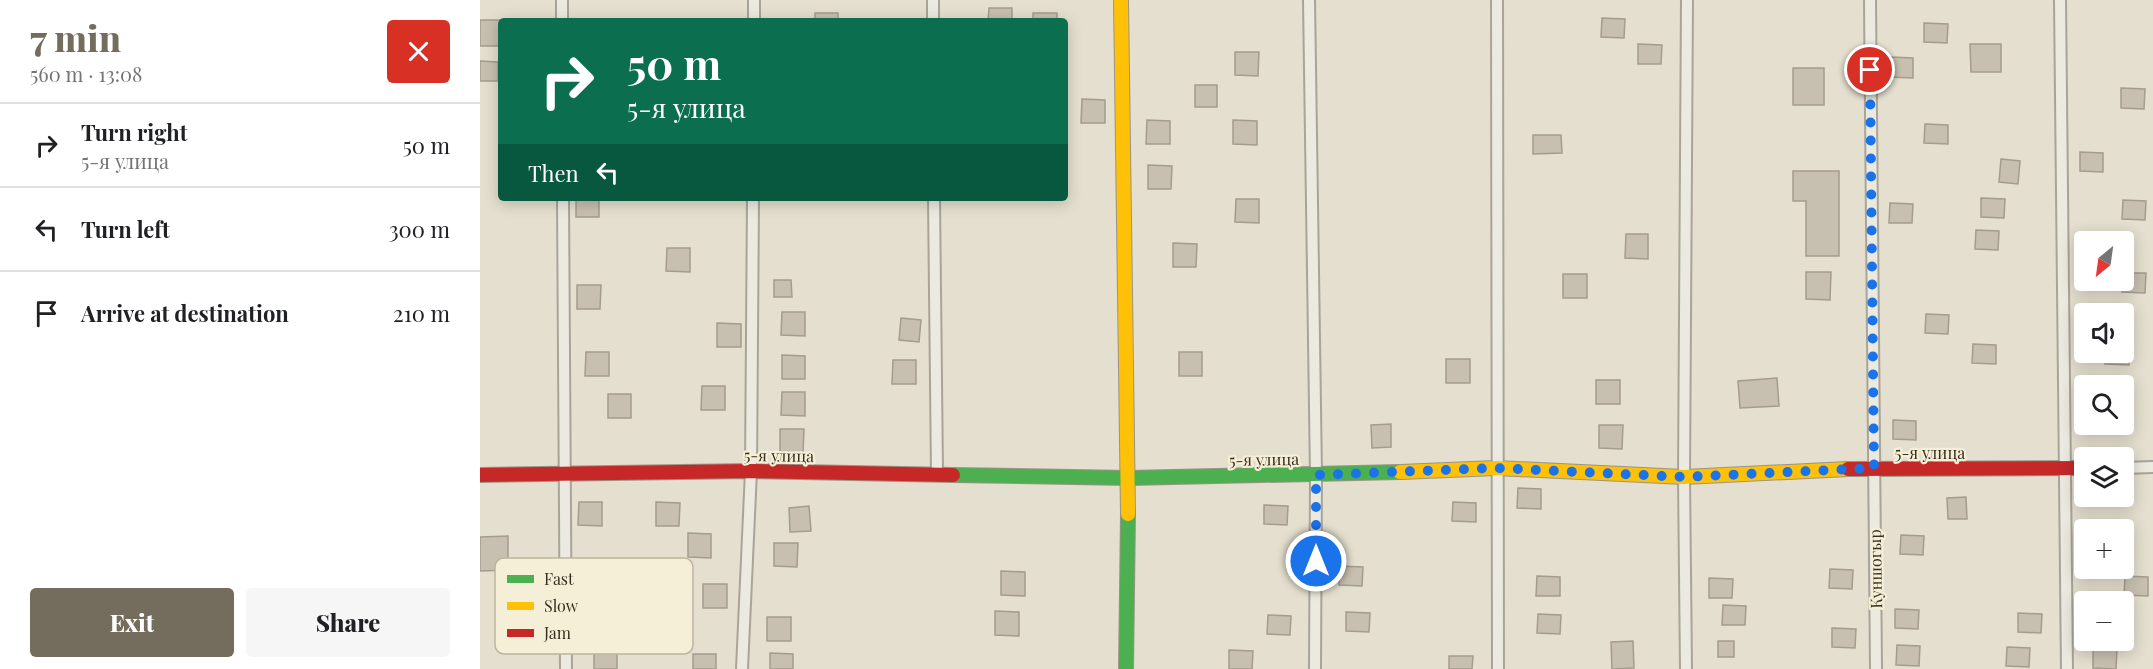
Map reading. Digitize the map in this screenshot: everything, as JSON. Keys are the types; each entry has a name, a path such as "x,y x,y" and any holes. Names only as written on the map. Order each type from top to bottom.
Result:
{"street":[{"path":"562,0 562,18"},
{"path":"754,0 754,18"},
{"path":"933,0 933,18"},
{"path":"1121,0 1129,478 1126,669"},
{"path":"1309,0 1316,475 1316,669"},
{"path":"1497,0 1498,669"},
{"path":"1686,669 1684,477 1687,0"},
{"name":"Куншогыр","path":"1870,0 1876,669"},
{"path":"2060,0 2067,669"},
{"path":"563,201 565,558"},
{"path":"742,669 751,471 753,201"},
{"path":"934,201 937,474"},
{"path":"2134,468 2153,467"},
{"name":"5-я улица","path":"480,475 751,471 1129,478 1316,475 1496,468 1684,477 1874,468 2074,468"},
{"path":"566,654 566,669"}],"building":[{"path":"989,8 1012,8 1012,18 988,18"},
{"path":"815,13 838,13 838,18 815,18"},
{"path":"1033,13 1057,13 1057,18 1033,18"},
{"path":"1602,18 1625,19 1624,38 1601,37"},
{"path":"480,20 498,20 498,46 480,46"},
{"path":"1924,23 1948,24 1947,43 1924,42"},
{"path":"1638,44 1662,45 1661,64 1638,64"},
{"path":"1970,44 2001,44 2001,72 1971,72"},
{"path":"1235,52 1259,52 1258,76 1235,75"},
{"path":"1890,57 1913,58 1913,78 1889,77"},
{"path":"480,61 498,62 498,81 480,81"},
{"path":"1793,68 1824,68 1824,105 1793,105"},
{"path":"1195,85 1217,85 1217,107 1195,107"},
{"path":"2121,88 2145,89 2144,109 2121,108"},
{"path":"1082,99 1105,100 1105,123 1081,123"},
{"path":"1147,120 1170,121 1170,144 1146,144"},
{"path":"1233,120 1257,121 1257,145 1233,144"},
{"path":"1925,124 1948,125 1948,144 1924,143"},
{"path":"1533,135 1561,135 1562,153 1533,154"},
{"path":"2080,152 2103,153 2103,172 2080,171"},
{"path":"2001,159 2020,161 2018,184 1999,182"},
{"path":"1148,165 1172,166 1171,189 1148,189"},
{"path":"1793,171 1839,171 1839,256 1806,256 1806,201 1793,201"},
{"path":"1981,198 2005,199 2004,218 1981,217"},
{"path":"1236,199 1259,199 1259,223 1235,222"},
{"path":"2123,200 2146,201 2145,220 2122,219"},
{"path":"576,201 599,201 599,217 576,217"},
{"path":"1890,203 1913,204 1912,223 1889,223"},
{"path":"1976,230 1999,231 1998,250 1975,249"},
{"path":"1626,234 1648,234 1648,259 1625,258"},
{"path":"1173,243 1197,244 1196,267 1173,267"},
{"path":"667,248 690,248 690,272 666,271"},
{"path":"1806,272 1831,272 1830,300 1806,299"},
{"path":"2134,273 2146,273 2145,293 2122,292 2134,291"},
{"path":"1563,274 1587,274 1587,298 1563,298"},
{"path":"774,280 791,280 792,297 774,297"},
{"path":"577,285 601,285 600,309 577,309"},
{"path":"782,312 805,312 805,336 781,335"},
{"path":"1926,314 1949,315 1948,334 1925,333"},
{"path":"901,318 921,320 919,342 899,340"},
{"path":"717,323 741,324 741,347 717,347"},
{"path":"1973,344 1996,345 1996,364 1972,363"},
{"path":"586,352 609,352 609,376 585,376"},
{"path":"1179,352 1202,352 1202,376 1179,376"},
{"path":"782,355 805,356 805,379 782,379"},
{"path":"1446,359 1470,359 1470,383 1446,383"},
{"path":"893,360 916,360 916,384 892,384"},
{"path":"2129,363 2129,365 2105,364"},
{"path":"1777,378 1779,406 1740,408 1738,381"},
{"path":"1596,380 1620,380 1620,404 1596,404"},
{"path":"702,386 725,386 725,410 701,410"},
{"path":"782,392 805,392 805,416 781,415"},
{"path":"608,394 631,394 631,418 608,418"},
{"path":"1893,420 1916,421 1916,440 1893,439"},
{"path":"1391,424 1391,447 1372,448 1371,425"},
{"path":"1599,425 1623,425 1622,449 1599,448"},
{"path":"780,429 804,429 803,453 780,452"},
{"path":"1518,488 1541,489 1541,509 1517,508"},
{"path":"1966,497 1967,519 1948,519 1947,498"},
{"path":"579,502 602,502 602,526 578,525"},
{"path":"656,502 680,503 679,526 656,526"},
{"path":"1453,502 1476,503 1476,522 1452,521"},
{"path":"1264,505 1288,506 1287,525 1264,524"},
{"path":"809,506 811,531 790,532 789,508"},
{"path":"688,533 711,534 711,558 688,557"},
{"path":"1901,535 1924,536 1923,555 1900,554"},
{"path":"508,536 508,558 495,558 495,570 480,571 480,537"},
{"path":"774,543 798,543 797,567 774,566"},
{"path":"1339,566 1363,567 1362,586 1339,585"},
{"path":"1830,569 1853,570 1852,589 1829,588"},
{"path":"1001,571 1025,572 1025,596 1001,595"},
{"path":"1537,576 1560,577 1560,596 1536,596"},
{"path":"2134,576 2148,577 2148,596 2134,595 2134,591 2124,591 2125,579 2134,579"},
{"path":"1709,578 1733,579 1732,598 1709,598"},
{"path":"703,584 727,584 727,608 703,608"},
{"path":"1723,605 1746,606 1745,625 1722,625"},
{"path":"1895,609 1919,610 1918,629 1895,628"},
{"path":"995,611 1019,612 1019,636 995,635"},
{"path":"1346,612 1370,613 1369,632 1346,631"},
{"path":"2018,613 2042,614 2041,633 2018,632"},
{"path":"1538,614 1561,615 1560,634 1537,633"},
{"path":"1268,615 1291,616 1290,635 1267,634"},
{"path":"767,617 791,617 791,641 767,641"},
{"path":"1832,628 1856,629 1855,648 1832,647"},
{"path":"1633,641 1634,668 1612,669 1611,642"},
{"path":"1718,641 1734,641 1734,657 1718,657"},
{"path":"1897,645 1920,646 1919,666 1896,665"},
{"path":"2007,647 2030,648 2029,667 2006,666"},
{"path":"1229,650 1253,651 1252,669 1229,669"},
{"path":"2093,651 2117,651 2116,669 2093,668"},
{"path":"770,653 793,654 793,669 770,669"},
{"path":"594,654 617,654 617,669 594,669"},
{"path":"693,654 716,654 716,669 693,669"},
{"path":"1449,656 1473,656 1472,669 1449,669"}],"traffic: fast":[{"path":"953,475 1129,478 1400,472"},
{"path":"1126,669 1128,514"}],"traffic: slow":[{"path":"1121,0 1128,514"},
{"path":"1400,472 1496,468 1684,477 1848,469"}],"traffic: jam":[{"path":"1848,469 2074,468"},
{"path":"480,475 751,471 953,475"}],"route":[{"path":"1316,561 1316,475 1496,468 1684,477 1874,468 1870,70"}]}
